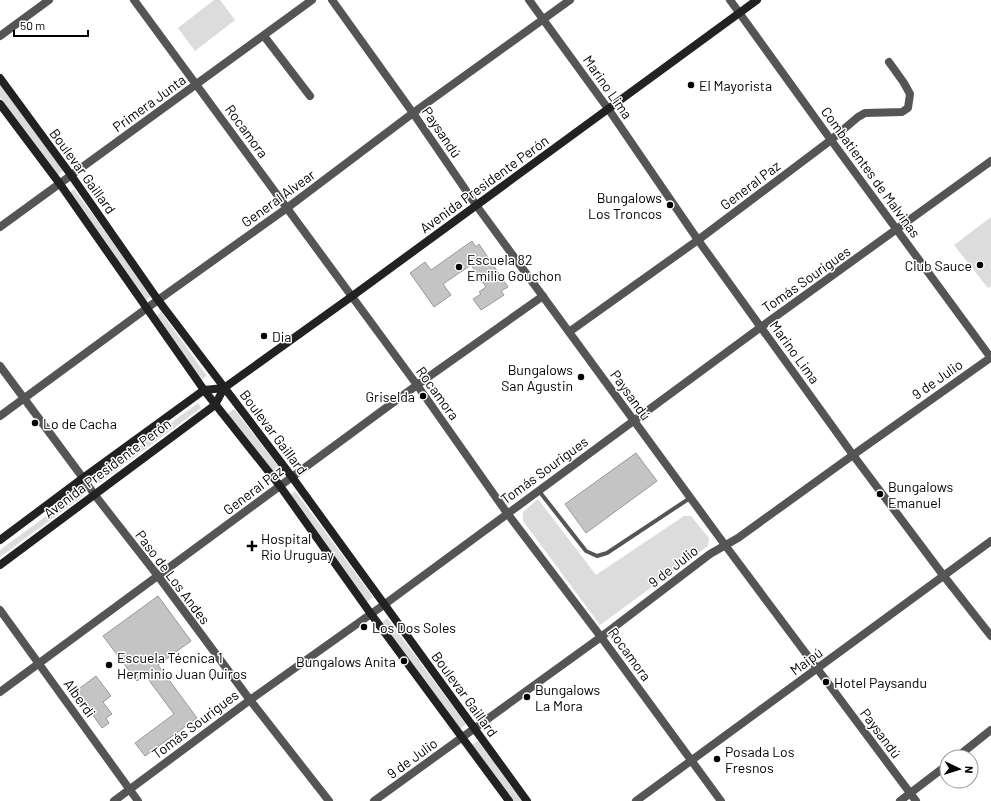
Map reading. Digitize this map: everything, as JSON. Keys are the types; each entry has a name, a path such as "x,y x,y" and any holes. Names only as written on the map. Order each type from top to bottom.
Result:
{"street":[{"path":"0,36 49,0"},
{"name":"Rocamora","path":"134,0 417,385 507,513 721,801"},
{"name":"Primera Junta","path":"0,228 312,0"},
{"name":"Paysandú","path":"332,0 413,113 476,205 690,498 916,801"},
{"name":"Marino Lima","path":"529,0 609,110 698,240 853,455 991,636"},
{"name":"General Alvear","path":"0,416 158,300 287,208 413,113 570,0"},
{"name":"Combatientes de Malvinas","path":"730,0 991,358"},
{"name":"Avenida Presidente Perón","path":"0,565 215,405 224,388 609,110 757,0"},
{"path":"264,36 310,96"},
{"name":"General Paz","path":"570,332 698,240 831,140 858,117 865,113 902,112 908,108 910,94 889,62"},
{"name":"Boulevar Gaillard","path":"0,78 71,175 158,300 292,477 527,801"},
{"name":"Boulevar Gaillard","path":"0,104 60,184 204,390 280,486 371,614 509,801"},
{"name":"Tomás Sourigues","path":"114,801 250,700 385,604 761,327 991,161"},
{"name":"General Paz","path":"0,692 417,385 543,296"},
{"name":"9 de Julio","path":"374,801 601,638 710,554 738,538 991,358"},
{"name":"Paso de Los Andes","path":"0,366 94,494 158,576 250,700 329,801"},
{"name":"Avenida Presidente Perón","path":"0,540 204,390 224,388"},
{"name":"Maipú","path":"636,801 991,541"},
{"name":"Alberdi","path":"0,610 138,801"},
{"path":"967,749 991,730"},
{"path":"900,801 939,771"}],"lane":[{"path":"539,491 586,551 597,556 608,553 690,498"}],"shaded area":[{"path":"214,0 220,0 235,20 195,51 178,28"},
{"path":"0,84 64,170 58,175 0,97"},
{"path":"74,189 152,296 145,301 68,194"},
{"name":"Club Sauce","path":"991,217 991,286 988,288 954,245"},
{"path":"161,312 207,376 201,380 155,317"},
{"path":"198,403 201,408 99,483 96,478"},
{"path":"234,409 282,471 275,476 227,414"},
{"path":"80,491 83,496 0,557 0,550"},
{"path":"295,491 373,597 367,602 288,496"},
{"path":"538,499 596,575 684,516 691,516 709,538 708,546 600,625 523,521 523,512"},
{"path":"387,618 466,724 460,729 381,623"},
{"path":"478,741 522,801 512,801 471,745"}],"building":[{"path":"472,241 476,247 479,244 508,287 501,291 504,295 481,310 473,299 481,294 479,292 486,287 471,265 443,284 451,295 434,307 410,273 425,262 431,270"},
{"path":"636,453 657,481 586,533 565,504"},
{"path":"158,596 191,641 158,665 197,718 145,756 135,743 174,714 145,675 137,681 103,636"},
{"path":"96,676 111,696 103,702 112,714 106,718 109,723 102,728 76,691"}],"place":[{"name":"El Mayorista","path":"691,85"},
{"name":"Bungalows Los Troncos","path":"670,205"},
{"name":"Club Sauce","path":"980,265"},
{"name":"Escuela 82 Emilio Gouchon","path":"459,267"},
{"name":"Dia","path":"264,336"},
{"name":"Bungalows San Agustin","path":"581,377"},
{"name":"Griselda","path":"423,396"},
{"name":"Lo de Cacha","path":"35,423"},
{"name":"Bungalows Emanuel","path":"880,494"},
{"name":"Hospital Rio Uruguay","path":"252,546"},
{"name":"Los Dos Soles","path":"364,627"},
{"name":"Bungalows Anita","path":"404,661"},
{"name":"Escuela Técnica 1 Herminio Juan Quiros","path":"109,665"},
{"name":"Hotel Paysandu","path":"826,682"},
{"name":"Bungalows La Mora","path":"527,697"},
{"name":"Posada Los Fresnos","path":"717,759"}]}
